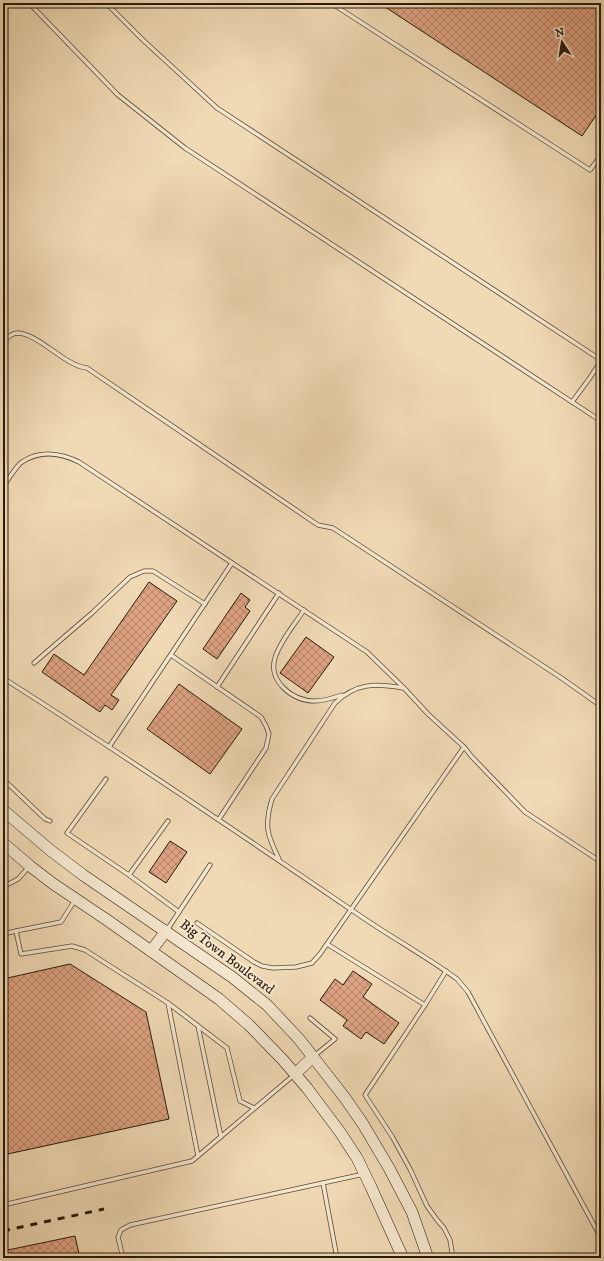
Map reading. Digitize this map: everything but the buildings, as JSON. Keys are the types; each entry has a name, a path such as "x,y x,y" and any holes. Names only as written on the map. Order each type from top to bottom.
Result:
{"main road":[{"name":"Big Town Boulevard","path":"3,810 77,871 232,977 267,1005 299,1039 364,1124 378,1146 412,1212 428,1258"},
{"path":"3,843 30,866 75,899 219,999 243,1019 283,1060 307,1088 340,1132 357,1158 403,1258"},
{"path":"151,951 166,931"},
{"path":"295,1074 313,1057"}],"lane":[{"path":"29,3 118,95 185,148 601,421"},
{"path":"106,3 143,40 217,108 601,360 572,402"},
{"path":"331,3 590,170 601,156"},
{"path":"3,343 8,336 16,333 28,336 72,363 83,368 87,368 318,526 333,528 560,677 601,706"},
{"path":"3,487 21,462 44,454 56,454 68,457 84,465 367,652 428,714 464,747 525,812 601,862"},
{"path":"109,747 232,563"},
{"path":"34,663 92,613 130,577 144,570 153,571 205,604"},
{"path":"217,687 279,593"},
{"path":"304,610 275,656 274,666 276,676 281,686 289,693 297,697 314,701 345,695"},
{"path":"171,654 261,717 269,734 266,748 219,820"},
{"path":"3,678 457,979 468,992 601,1238"},
{"path":"280,861 270,842 267,830 267,814 272,799 335,703 345,695 360,687 386,685 404,688"},
{"path":"197,923 262,966 273,968 296,967 312,963 320,954 464,747"},
{"path":"3,778 45,819 50,821"},
{"path":"106,779 67,833 129,875 179,912"},
{"path":"129,875 168,821"},
{"path":"166,931 210,865"},
{"path":"3,887 18,879 30,866"},
{"path":"3,934 61,922 75,899"},
{"path":"16,931 22,954 72,946 85,950 168,1003 227,1048 240,1101 254,1108"},
{"path":"327,944 425,1005"},
{"path":"446,971 365,1095 393,1138 410,1169 427,1206 444,1228 450,1240 453,1258"},
{"path":"168,1003 198,1156"},
{"path":"310,1018 335,1038 313,1057"},
{"path":"198,1026 221,1137"},
{"path":"3,1205 192,1161 295,1074"},
{"path":"123,1258 118,1237 121,1230 130,1225 365,1174"},
{"path":"322,1183 337,1258"}],"railway":[{"path":"3,1231 104,1209"}]}
